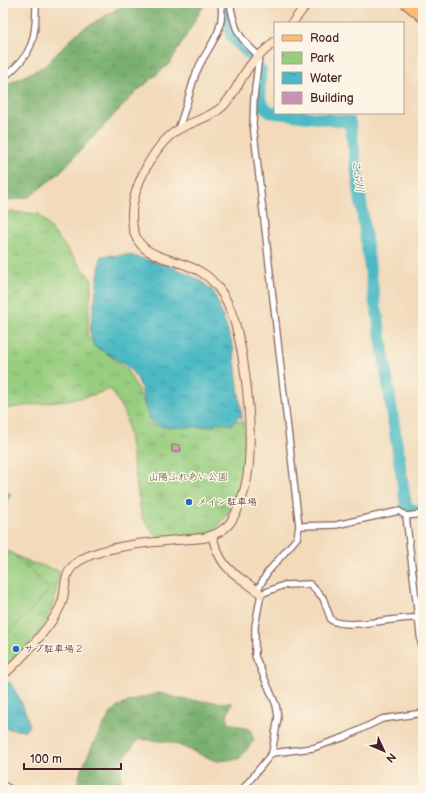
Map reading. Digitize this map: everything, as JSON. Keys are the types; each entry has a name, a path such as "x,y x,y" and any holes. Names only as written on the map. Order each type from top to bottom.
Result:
{"main road":[{"path":"406,3 423,18"}],"street":[{"path":"3,78 26,56 33,43 36,27 36,3"},
{"path":"178,130 195,76 219,32 223,12 221,3"},
{"path":"230,3 235,29 245,44 259,56"},
{"path":"293,22 308,3"},
{"path":"3,675 17,664 57,613 62,602 66,580 72,567 82,560 99,552 116,547 212,536 223,530 232,520 246,483 249,464 250,437 246,374 237,333 228,305 221,291 212,281 195,269 151,254 137,241 132,218 139,184 148,164 161,145 178,130 222,108 252,62 274,42"},
{"path":"242,790 272,753 278,717 276,705 256,656 255,626 259,593 267,573 297,538 299,526 253,124 254,97 259,56"},
{"path":"299,526 336,525 399,511 406,516 423,514"},
{"path":"406,516 420,617 423,659"},
{"path":"212,536 221,561 226,567 259,593"},
{"path":"259,593 284,585 310,584 324,598 331,620 342,623 420,617"},
{"path":"272,753 313,748 345,737 382,719 423,713"},
{"path":"3,785 12,790"}],"green space":[{"path":"127,3 205,3 170,63 134,94 58,174 29,197 3,201 3,86 45,66 78,32"},
{"name":"山陽ふれあい公園","path":"3,211 39,214 92,280 87,336 127,370 139,392 153,426 243,421 245,451 244,465 239,488 229,511 215,529 206,534 196,536 157,537 142,518 126,416 111,389 86,397 3,409"},
{"path":"3,549 29,562 60,571 53,605 47,619 31,643 3,670"},
{"path":"11,552 50,590 3,639 3,560"},
{"path":"159,693 186,700 232,703 227,715 229,723 250,729 254,740 239,759 216,761 171,742 139,739 121,761 121,790 76,790 80,773 85,761 110,714 125,703"}],"water":[{"path":"129,255 173,267 200,280 214,292 233,347 242,418 238,417 232,425 216,422 214,426 159,426 154,423 147,412 138,380 134,374 118,360 94,346 90,332 101,256"},
{"path":"3,491 11,494 3,509"},
{"path":"9,681 21,701 30,725 25,731 3,728 3,691"}],"building":[{"path":"172,445 180,445 181,451 172,452"}],"waterway":[{"name":"こぶ川","path":"225,3 231,36 252,57"},
{"name":"こぶ川","path":"261,70 259,89 261,102 264,107 274,113"},
{"name":"こぶ川","path":"284,114 350,122 375,305"},
{"name":"こぶ川","path":"377,311 406,506 415,511 423,510"}],"place":[{"name":"メイン駐車場","path":"189,502"},
{"name":"サブ駐車場２","path":"16,649"}]}
